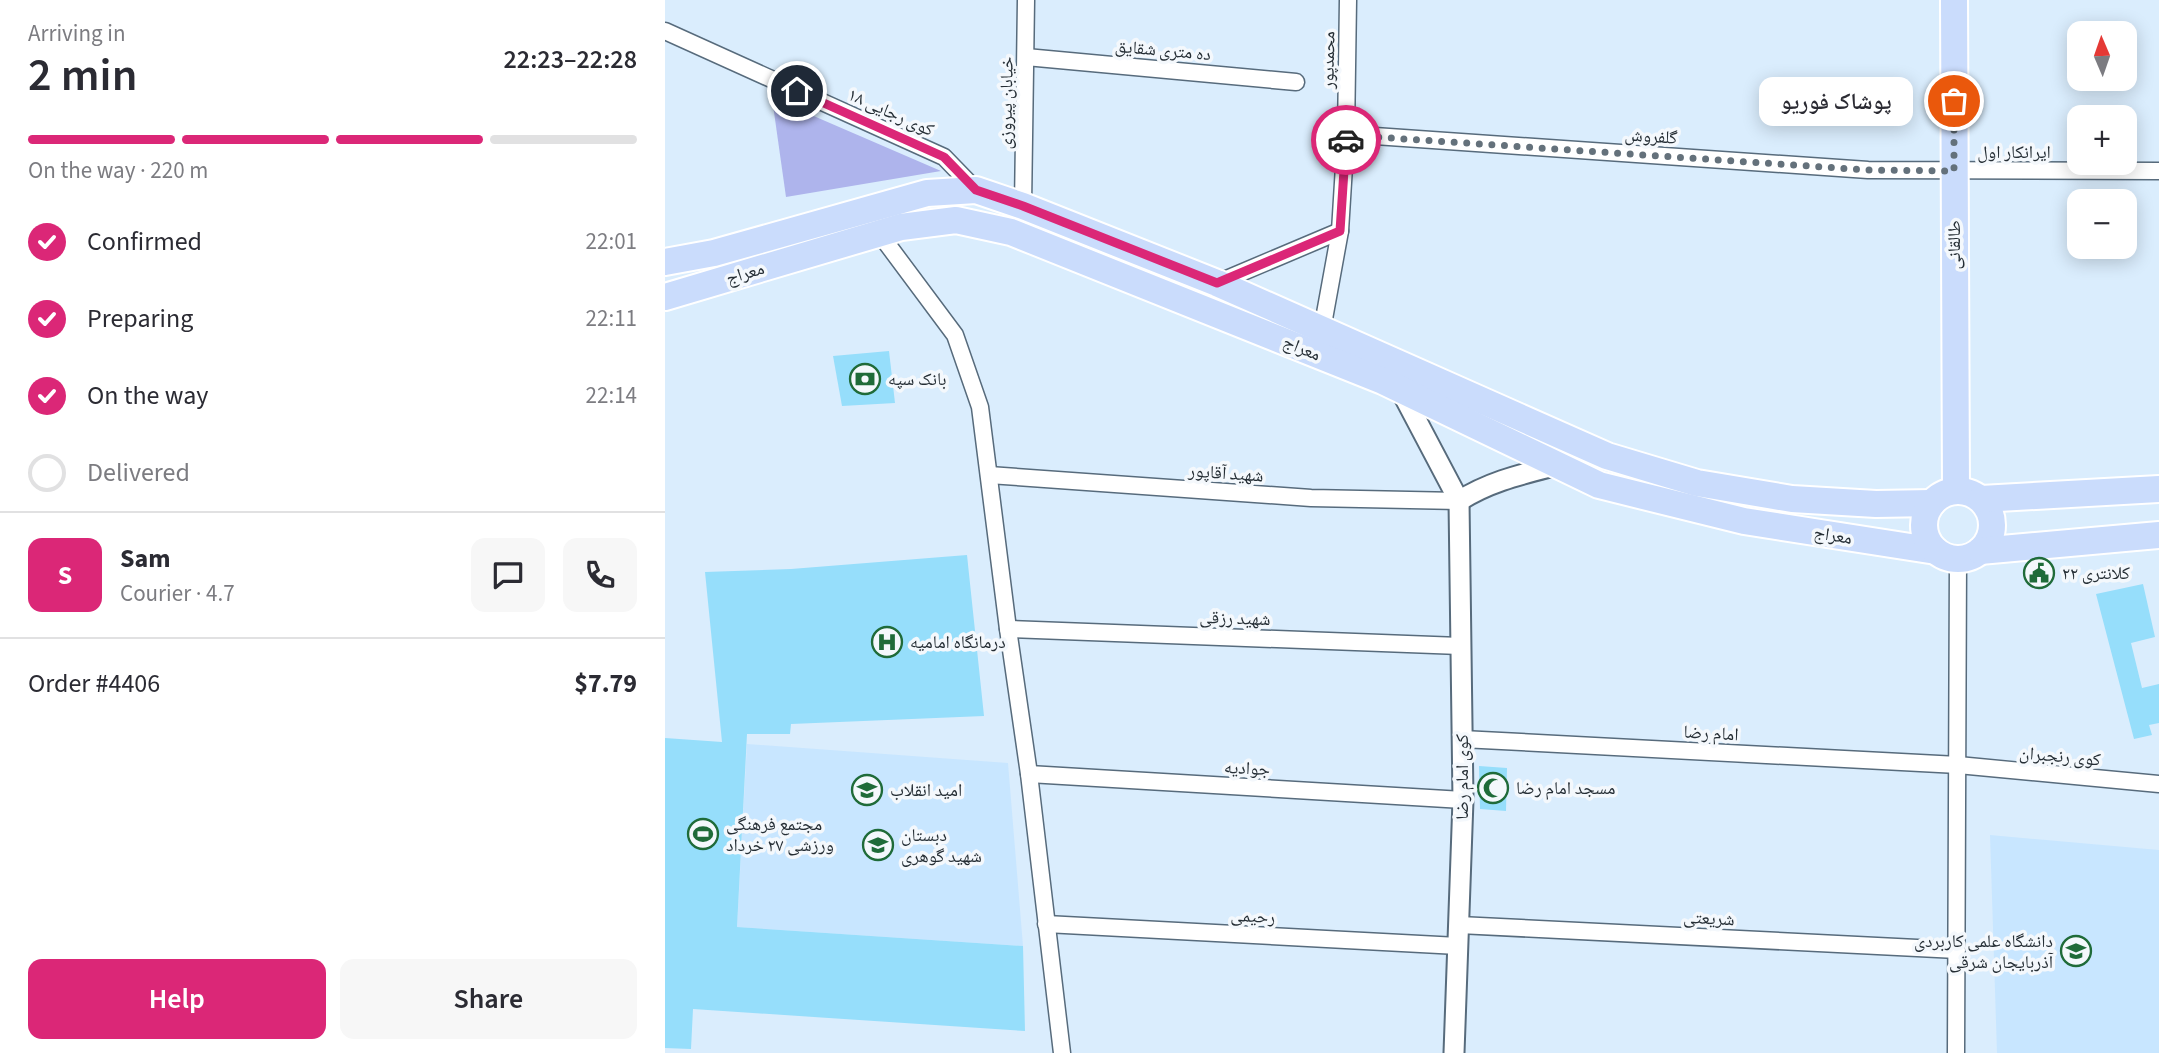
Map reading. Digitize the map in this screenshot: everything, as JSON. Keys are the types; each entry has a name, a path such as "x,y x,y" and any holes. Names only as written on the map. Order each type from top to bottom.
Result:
{"main road":[{"name":"طالقانی","path":"1954,0 1956,490"},
{"name":"معراج","path":"665,262 714,253 927,193 976,190 1217,283 1607,456 1697,483 1792,499 1876,504 1932,503"},
{"name":"معراج","path":"665,297 901,227 956,219 1011,232 1401,389 1599,485 1744,521 1958,554 2159,536"},
{"path":"1981,499 2159,489"},
{"path":"1956,490 1974,494 1981,499 1989,508 1992,519 1988,542 1958,554 1929,543 1925,533 1926,512 1932,503 1947,492 1956,490"}],"street":[{"name":"خیابان پیروزی","path":"1023,206 1026,0"},
{"name":"محمدپور","path":"1322,330 1340,231 1346,135 1348,0"},
{"name":"کوی رجایی ۱۸","path":"665,31 944,157 976,190"},
{"name":"ده متری شقایق","path":"1026,57 1296,82"},
{"name":"گلفروش","path":"1346,135 1868,170 1954,171"},
{"name":"ایرانکار اول","path":"1954,171 2159,171"},
{"path":"1217,283 1340,231"},
{"path":"879,233 955,335 980,407 1029,774 1062,1053"},
{"path":"1401,389 1459,502 1478,489 1513,476 1558,466"},
{"name":"شهید آقاپور","path":"989,475 1311,498 1459,502"},
{"name":"کوی امام رضا","path":"1454,1053 1463,800 1459,502"},
{"path":"1956,1053 1958,554"},
{"name":"شهید رزقی","path":"1008,628 1460,646"},
{"name":"امام رضا","path":"1462,739 1958,765"},
{"name":"کوی رنجبران","path":"1958,765 2159,784"},
{"name":"جوادیه","path":"1029,774 1463,800"},
{"name":"رحیمی","path":"1046,924 1458,946"},
{"name":"شریعتی","path":"1459,925 1957,950"}],"shaded area":[{"path":"772,98 941,171 786,197"},
{"name":"دبستان شهید گوهری","path":"747,744 1008,763 1023,946 737,927"},
{"name":"دانشگاه علمی کاربردی آذربایجان شرقی","path":"1990,835 2159,850 2159,1053 1997,1053"}],"building":[{"name":"بانک سپه","path":"889,351 895,403 842,406 833,356"},
{"path":"967,555 984,716 791,724 790,734 747,734 737,927 1023,946 1025,1031 693,1009 691,1049 665,1048 665,738 722,742 705,572 791,569"},
{"path":"2143,584 2155,637 2131,643 2142,688 2159,684 2159,723 2149,725 2152,735 2134,739 2096,594"},
{"name":"مسجد امام رضا","path":"1479,766 1507,768 1506,811 1480,809"}],"way so far":[{"path":"1346,140 1346,135 1868,170 1954,171 1954,101"}],"place":[{"name":"پوشاک فوریو","path":"1954,101"},
{"name":"بانک سپه","path":"865,379"},
{"name":"کلانتری ٢٢","path":"2039,573"},
{"name":"درمانگاه امامیه","path":"887,642"},
{"name":"مسجد امام رضا","path":"1493,788"},
{"name":"امید انقلاب","path":"867,790"},
{"name":"مجتمع فرهنگی ورزشی ۲۷ خرداد","path":"703,834"},
{"name":"دبستان شهید گوهری","path":"878,845"},
{"name":"دانشگاه علمی کاربردی آذربایجان شرقی","path":"2076,951"}],"route":[{"path":"797,91 944,157 976,190 1217,283 1340,231 1346,140"}]}
